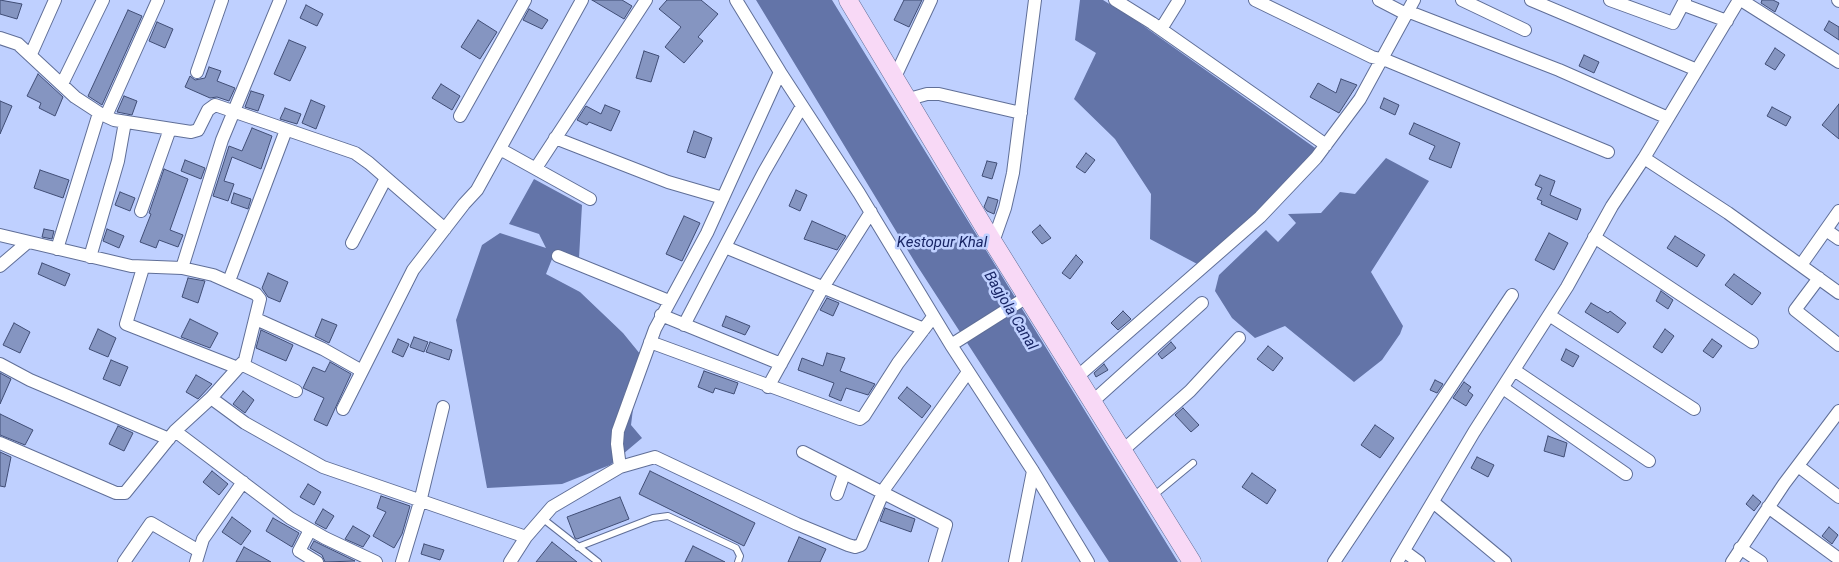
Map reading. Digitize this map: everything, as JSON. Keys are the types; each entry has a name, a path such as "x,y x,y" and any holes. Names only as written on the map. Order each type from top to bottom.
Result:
{"street":[{"path":"31,54 55,0"},
{"path":"62,84 103,0"},
{"path":"57,249 102,114 158,0"},
{"path":"197,72 222,0"},
{"path":"182,268 205,189 233,112 280,0"},
{"path":"460,116 525,0"},
{"path":"344,408 413,270 464,204 474,196 582,0"},
{"path":"536,168 646,0"},
{"path":"736,0 780,72 871,212 933,317 1034,471 1088,562"},
{"path":"848,0 993,242 1192,562"},
{"path":"895,77 931,0"},
{"path":"993,242 1005,208 1013,173 1036,0"},
{"path":"1114,0 1161,29 1326,145"},
{"path":"1161,29 1179,0"},
{"path":"1255,0 1345,45 1608,152"},
{"path":"1379,0 1409,8 1668,118"},
{"path":"1462,0 1525,30"},
{"path":"1531,0 1697,70"},
{"path":"1610,0 1673,23 1685,2 1727,21"},
{"path":"1397,562 1740,0 1839,62"},
{"path":"1076,377 1260,217 1326,145 1352,111 1409,8"},
{"path":"0,38 18,44 31,54 75,96 102,114 125,122 191,132 198,130 211,106 355,154 445,229"},
{"path":"620,467 617,444 618,431 650,342 661,315 707,234 780,72"},
{"path":"909,99 927,94 939,94 1021,113"},
{"path":"684,325 764,172 802,106"},
{"path":"90,257 118,161 125,122"},
{"path":"141,211 170,129"},
{"path":"229,281 286,130"},
{"path":"555,138 668,182 723,198"},
{"path":"500,149 590,199"},
{"path":"1644,158 1728,213 1839,293"},
{"path":"352,243 386,178"},
{"path":"1801,265 1839,211"},
{"path":"768,387 823,288 871,212"},
{"path":"1826,230 1839,239"},
{"path":"0,235 143,268 182,268 229,281 260,297 249,351 239,366 211,398 172,435 128,491 121,494 0,443"},
{"path":"1594,237 1752,342"},
{"path":"0,266 28,242"},
{"path":"725,247 924,329"},
{"path":"558,256 669,301"},
{"path":"143,268 126,324 239,366 296,391"},
{"path":"1818,278 1794,310 1839,346"},
{"path":"1334,562 1512,295"},
{"path":"951,345 1027,297"},
{"path":"1092,402 1202,303"},
{"path":"661,315 781,364"},
{"path":"1549,315 1694,409"},
{"path":"650,342 856,419 862,418 898,363 933,317"},
{"path":"256,319 323,350 362,371"},
{"path":"1122,451 1190,391 1239,338"},
{"path":"0,364 30,380 172,435 243,482 266,502 310,530 376,562"},
{"path":"1514,370 1649,461"},
{"path":"510,562 541,517 568,496 620,467 644,459 661,458 772,514 855,547 861,545 883,493 968,372"},
{"path":"1503,388 1626,474"},
{"path":"211,398 246,423 314,462 420,502 526,538"},
{"path":"402,562 420,502 443,408"},
{"path":"1732,562 1768,507 1839,410"},
{"path":"803,452 946,525 935,562"},
{"path":"1798,466 1839,497"},
{"path":"1015,562 1034,471"},
{"path":"837,494 844,474"},
{"path":"124,562 151,523 198,556 202,539 243,482"},
{"path":"1433,502 1505,562"},
{"path":"1768,507 1839,559"},
{"path":"310,530 299,552 317,562"},
{"path":"1740,548 1761,562"},
{"path":"1404,551 1419,562"}],"lane":[{"path":"1151,498 1193,463"},
{"path":"578,546 653,518 668,516 736,548 740,556 738,562"},
{"path":"541,517 598,562"}],"water":[{"name":"Kestopur Khal","path":"756,0 832,0 1178,562 1109,562 916,264"},
{"path":"1080,0 1103,0 1138,22 1318,150 1264,211 1201,266 1150,239 1151,194 1115,139 1074,99 1096,53 1075,40"},
{"path":"1386,158 1429,181 1371,272 1403,326 1400,334 1382,360 1354,382 1285,326 1255,338 1232,318 1215,291 1219,275 1266,230 1278,242 1296,223 1288,214 1321,213 1340,192 1355,194"},
{"path":"534,179 582,205 579,258 554,254 546,274 580,292 623,333 645,360 638,393 625,392 621,405 633,409 631,425 642,438 610,465 562,484 487,488 456,320 482,245 500,233 546,248 539,234 509,224"}],"building":[{"path":"0,0 22,4 17,19 0,14"},
{"path":"592,0 622,0 632,6 624,19"},
{"path":"667,0 701,0 718,14 698,37 703,41 684,63 665,47 681,27 659,9"},
{"path":"904,0 922,0 909,27 894,20"},
{"path":"1762,0 1773,0 1779,3 1775,12 1761,3"},
{"path":"306,5 323,14 317,26 300,18"},
{"path":"529,9 548,20 542,29 523,20"},
{"path":"128,10 142,16 102,105 88,96"},
{"path":"478,20 497,32 480,59 461,47"},
{"path":"1829,21 1839,27 1839,40 1824,30"},
{"path":"157,22 173,29 165,48 149,41"},
{"path":"289,40 306,47 290,81 274,74"},
{"path":"1775,48 1785,55 1775,70 1765,64"},
{"path":"644,51 659,56 651,82 636,78"},
{"path":"1584,55 1599,62 1594,73 1579,66"},
{"path":"209,67 221,71 217,81 235,88 229,101 217,97 210,98 185,87 190,76 195,80 205,78"},
{"path":"38,74 63,97 55,116 39,108 41,103 27,96"},
{"path":"1341,79 1357,85 1339,113 1310,97 1318,83 1336,93"},
{"path":"441,84 460,96 452,110 432,98"},
{"path":"251,91 264,95 258,111 245,107"},
{"path":"124,96 137,101 132,115 117,112"},
{"path":"1384,98 1399,105 1395,115 1380,108"},
{"path":"311,100 325,106 316,129 302,123"},
{"path":"0,101 12,106 0,134"},
{"path":"1839,104 1839,139 1822,125"},
{"path":"605,105 620,111 611,131 589,122 587,125 577,120 586,106 601,114"},
{"path":"1772,107 1791,117 1786,126 1767,116"},
{"path":"285,108 301,114 297,124 280,119"},
{"path":"1414,123 1460,143 1451,168 1429,159 1435,146 1409,134"},
{"path":"252,128 272,136 261,169 232,157 224,181 234,184 228,201 213,196 229,146 242,151"},
{"path":"694,131 712,138 705,158 687,152"},
{"path":"1086,153 1095,160 1085,173 1076,167"},
{"path":"185,160 205,168 201,179 181,171"},
{"path":"987,161 997,163 992,179 982,176"},
{"path":"164,169 188,179 170,230 183,235 178,247 159,240 156,248 140,242 151,214 149,213"},
{"path":"40,170 69,180 63,198 34,188"},
{"path":"1540,175 1555,181 1550,195 1581,209 1577,220 1541,204 1542,201 1537,199 1542,188 1535,185"},
{"path":"796,190 807,195 800,211 789,206"},
{"path":"120,192 135,198 130,211 115,205"},
{"path":"234,193 251,199 248,209 231,203"},
{"path":"988,197 998,200 994,214 987,211 984,207"},
{"path":"684,216 700,223 682,261 666,254"},
{"path":"812,221 846,236 837,250 804,239"},
{"path":"1040,225 1051,238 1042,244 1032,232"},
{"path":"44,229 54,231 52,239 42,237"},
{"path":"107,229 124,236 119,248 103,241"},
{"path":"1549,233 1568,243 1554,270 1535,260"},
{"path":"1675,236 1705,255 1697,267 1667,248"},
{"path":"1076,255 1083,262 1070,279 1062,273"},
{"path":"42,263 70,274 65,286 38,274"},
{"path":"268,273 288,282 280,302 268,297 262,288"},
{"path":"1734,274 1761,293 1752,305 1725,285"},
{"path":"188,278 205,281 198,303 182,297"},
{"path":"1661,291 1673,300 1668,309 1656,301"},
{"path":"827,298 839,303 833,316 820,310"},
{"path":"1591,303 1608,313 1610,311 1626,323 1618,333 1585,312"},
{"path":"1123,311 1131,319 1118,330 1111,323"},
{"path":"726,316 750,326 745,335 722,326"},
{"path":"190,319 218,333 210,348 181,337"},
{"path":"322,319 337,325 329,343 315,336"},
{"path":"14,323 30,332 20,353 3,345"},
{"path":"98,329 116,338 108,357 89,349"},
{"path":"1665,329 1674,336 1662,353 1653,347"},
{"path":"261,330 293,345 286,361 256,348"},
{"path":"414,337 428,342 424,352 410,347"},
{"path":"398,339 409,344 403,357 392,352"},
{"path":"1712,339 1722,346 1713,358 1703,351"},
{"path":"430,342 452,350 449,360 426,352"},
{"path":"1171,342 1176,348 1162,359 1158,354"},
{"path":"1268,346 1283,358 1273,371 1257,359"},
{"path":"1566,349 1579,356 1573,367 1561,360"},
{"path":"827,353 845,358 840,371 875,384 868,395 846,388 841,401 829,396 834,383 798,370 802,358 823,366"},
{"path":"111,360 128,367 120,386 103,379"},
{"path":"330,362 351,374 327,426 314,420 324,398 303,388 313,367 325,372"},
{"path":"1104,364 1108,370 1096,377 1094,373"},
{"path":"704,371 738,383 734,394 715,388 713,393 698,387"},
{"path":"0,373 11,379 0,404"},
{"path":"196,375 212,384 198,399 186,392"},
{"path":"1435,380 1443,384 1437,393 1430,390"},
{"path":"1464,382 1471,387 1468,391 1473,395 1466,406 1453,398"},
{"path":"907,387 931,406 922,418 898,398"},
{"path":"243,391 254,400 245,413 233,404"},
{"path":"1183,408 1199,425 1191,432 1175,415"},
{"path":"0,414 33,430 25,445 0,435"},
{"path":"1375,425 1394,438 1380,458 1361,445"},
{"path":"118,426 133,433 124,451 109,444"},
{"path":"1548,436 1567,443 1564,457 1544,451"},
{"path":"0,452 11,457 5,487 0,486"},
{"path":"1477,457 1494,465 1488,477 1471,468"},
{"path":"212,471 228,484 219,495 203,482"},
{"path":"650,471 755,523 744,546 639,494"},
{"path":"1252,473 1276,490 1267,504 1242,487"},
{"path":"308,484 321,492 314,505 300,497"},
{"path":"1753,495 1761,502 1754,511 1746,504"},
{"path":"381,496 410,506 402,534 394,548 373,536 386,512 377,508"},
{"path":"620,497 629,519 577,539 575,538 567,517"},
{"path":"885,508 915,519 911,532 880,521"},
{"path":"323,509 334,516 326,529 315,523"},
{"path":"232,517 251,531 241,545 222,532"},
{"path":"273,518 299,533 292,547 266,531"},
{"path":"353,526 370,536 363,547 345,539"},
{"path":"1829,527 1838,535 1832,544 1822,536"},
{"path":"799,537 826,549 820,562 788,562"},
{"path":"314,541 355,561 325,562 322,555 310,548"},
{"path":"552,542 577,562 536,562"},
{"path":"424,544 444,550 440,560 421,554"},
{"path":"693,546 725,562 685,562"},
{"path":"244,547 271,562 236,562"}],"water label":[{"name":"Bagjola Canal","path":"1010,311"}]}
